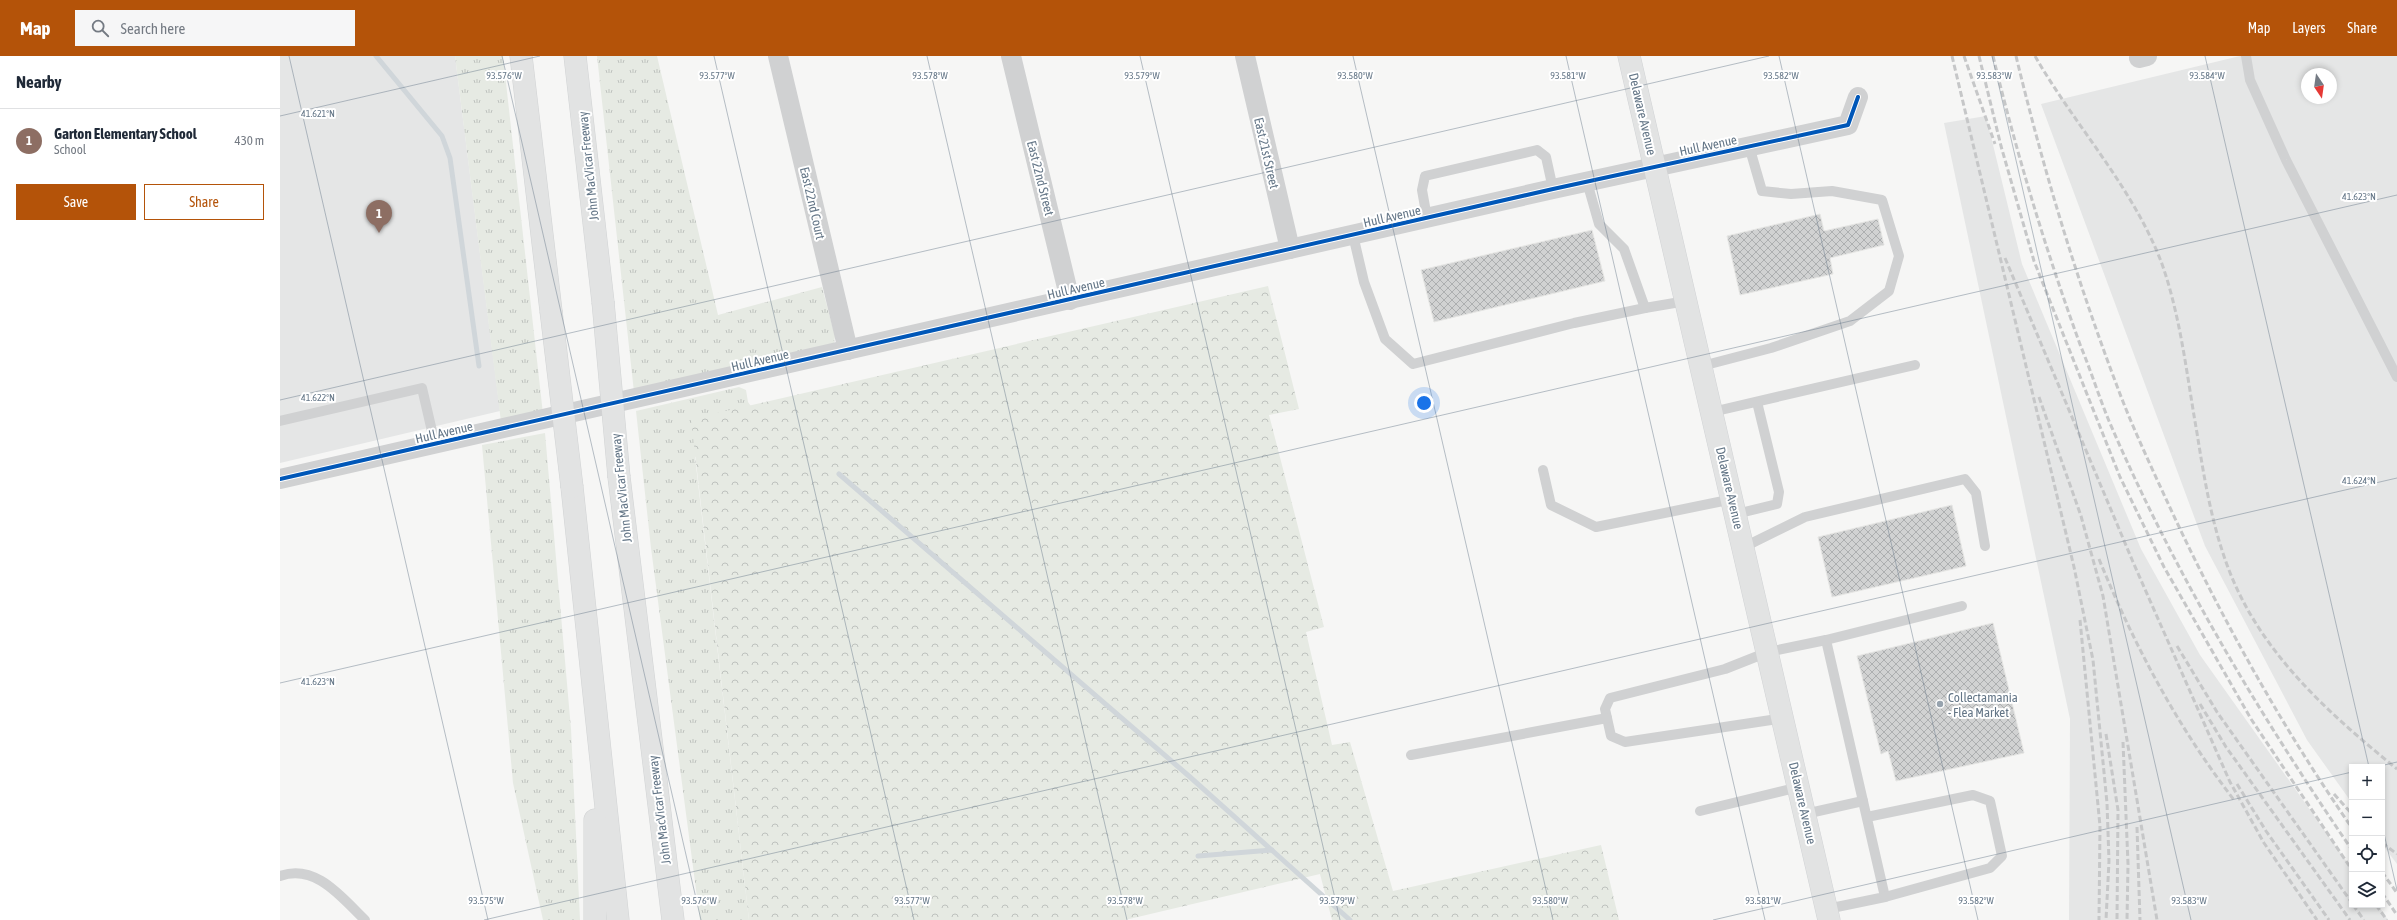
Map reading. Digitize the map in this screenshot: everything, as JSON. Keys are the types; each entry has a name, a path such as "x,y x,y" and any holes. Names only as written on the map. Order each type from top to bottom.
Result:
{"main road":[{"path":"521,56 572,487 618,920"},
{"name":"John MacVicar Freeway","path":"576,56 603,302 619,478 673,920"},
{"name":"Delaware Avenue","path":"1629,56 1784,718 1828,914"},
{"path":"594,693 595,920"}],"street":[{"name":"East 22nd Court","path":"778,56 848,350"},
{"name":"East 22nd Street","path":"1011,56 1070,300"},
{"name":"East 21st Street","path":"1245,56 1290,249"},
{"name":"Hull Avenue","path":"280,479 1553,189 1848,125 1858,97"}],"lane":[{"path":"2246,56 2250,80 2286,160 2397,377"},
{"path":"1702,366 1771,348 1850,321 1889,291 1899,256 1882,200 1832,191 1791,194 1762,191 1748,146"},
{"path":"1427,218 1422,190 1425,176 1536,150 1546,157 1553,189"},
{"path":"1587,182 1599,224 1624,249 1645,308"},
{"path":"1354,235 1364,282 1385,339 1413,364 1574,323 1686,301"},
{"path":"1712,412 1915,365"},
{"path":"280,421 422,388 435,444"},
{"path":"1543,470 1551,505 1596,527 1734,507 1777,504 1779,492 1757,402"},
{"path":"1744,547 1806,517 1966,479 1976,493 1985,546"},
{"path":"1784,718 1625,742 1611,736 1605,709 1610,698 1725,669 1768,652 1826,640 1962,606"},
{"path":"1826,640 1885,897"},
{"path":"1411,755 1607,718"},
{"path":"1700,811 1800,787"},
{"path":"1828,914 1990,868 2002,856 1990,800 1973,795 1867,817"},
{"path":"1805,814 1863,801"},
{"path":"280,876 304,873 326,883 365,920"}],"shaded area":[{"path":"280,56 455,56 500,411 280,463"},
{"path":"2240,56 2397,56 2397,864 2385,848 2385,764 2349,764 2349,799 2307,740 2205,546 2041,104"},
{"path":"1986,116 2022,264 2141,549 2200,655 2349,865 2349,908 2380,908 2388,920 2069,920 2070,719 1944,123"}],"green space":[{"path":"455,56 503,56 543,414 501,422"},
{"path":"597,56 657,56 718,315 822,287 835,336 834,343 634,392"},
{"path":"1268,286 1299,409 1269,415 1324,627 1306,632 1332,745 1350,742 1393,891 1601,845 1619,920 1332,920 1320,874 1125,920 749,920 691,419"},
{"path":"739,387 746,390 748,402 765,427 695,457 749,920 700,920 651,548 636,411"},
{"path":"545,433 571,729 580,920 543,920 513,783 482,445"}],"building":[{"path":"1820,214 1824,231 1878,219 1884,245 1830,258 1833,274 1740,295 1727,236"},
{"path":"1592,230 1605,281 1434,322 1421,270"},
{"path":"1952,505 1966,566 1832,597 1818,537"},
{"name":"Collectamania - Flea Market","path":"1993,623 2024,753 1896,781 1888,751 1881,754 1857,656"}],"waterway":[{"path":"376,56 442,136 450,158 479,366"},
{"path":"839,474 1190,777 1350,920"},
{"path":"1198,856 1272,850"}],"railway":[{"path":"1952,56 2074,567 2093,660 2107,803 2109,861 2106,920"},
{"path":"1964,56 1995,144"},
{"path":"1979,56 2001,146 2034,261 2120,477 2164,567 2251,719 2349,866"},
{"path":"1993,56 2022,166 2056,275 2105,412 2134,477 2161,533 2220,641 2284,747 2349,846"},
{"path":"2016,56 2037,140 2074,264 2102,345 2134,429 2186,542 2229,626 2275,709 2349,824"},
{"path":"2035,56 2136,209 2162,264 2169,284 2179,326 2208,498 2226,562 2239,594 2275,651 2297,677 2320,702 2397,769"},
{"path":"2005,258 2133,562 2230,782 2264,843 2317,920"},
{"path":"2039,397 2081,516 2103,596 2157,920"},
{"path":"2099,559 2127,623 2158,684 2175,714 2213,772 2234,800"},
{"path":"2080,620 2100,826 2099,920"},
{"path":"2177,646 2217,712 2349,899"},
{"path":"2200,704 2226,747 2350,920"},
{"path":"2106,734 2118,810 2117,920"},
{"path":"2123,742 2128,864 2127,920"},
{"path":"2237,784 2266,831 2329,920"},
{"path":"2334,794 2349,811"},
{"path":"2137,827 2140,920"},
{"path":"2385,845 2397,854"},
{"path":"2385,876 2397,893"},
{"path":"2385,897 2397,915"},
{"path":"2355,908 2364,920"},
{"path":"2378,908 2387,920"}],"cycle path":[{"path":"280,479 1553,189 1848,125 1858,97"}],"place":[{"name":"Garton Elementary School","path":"379,233"},
{"name":"Collectamania - Flea Market","path":"1940,704"}]}
